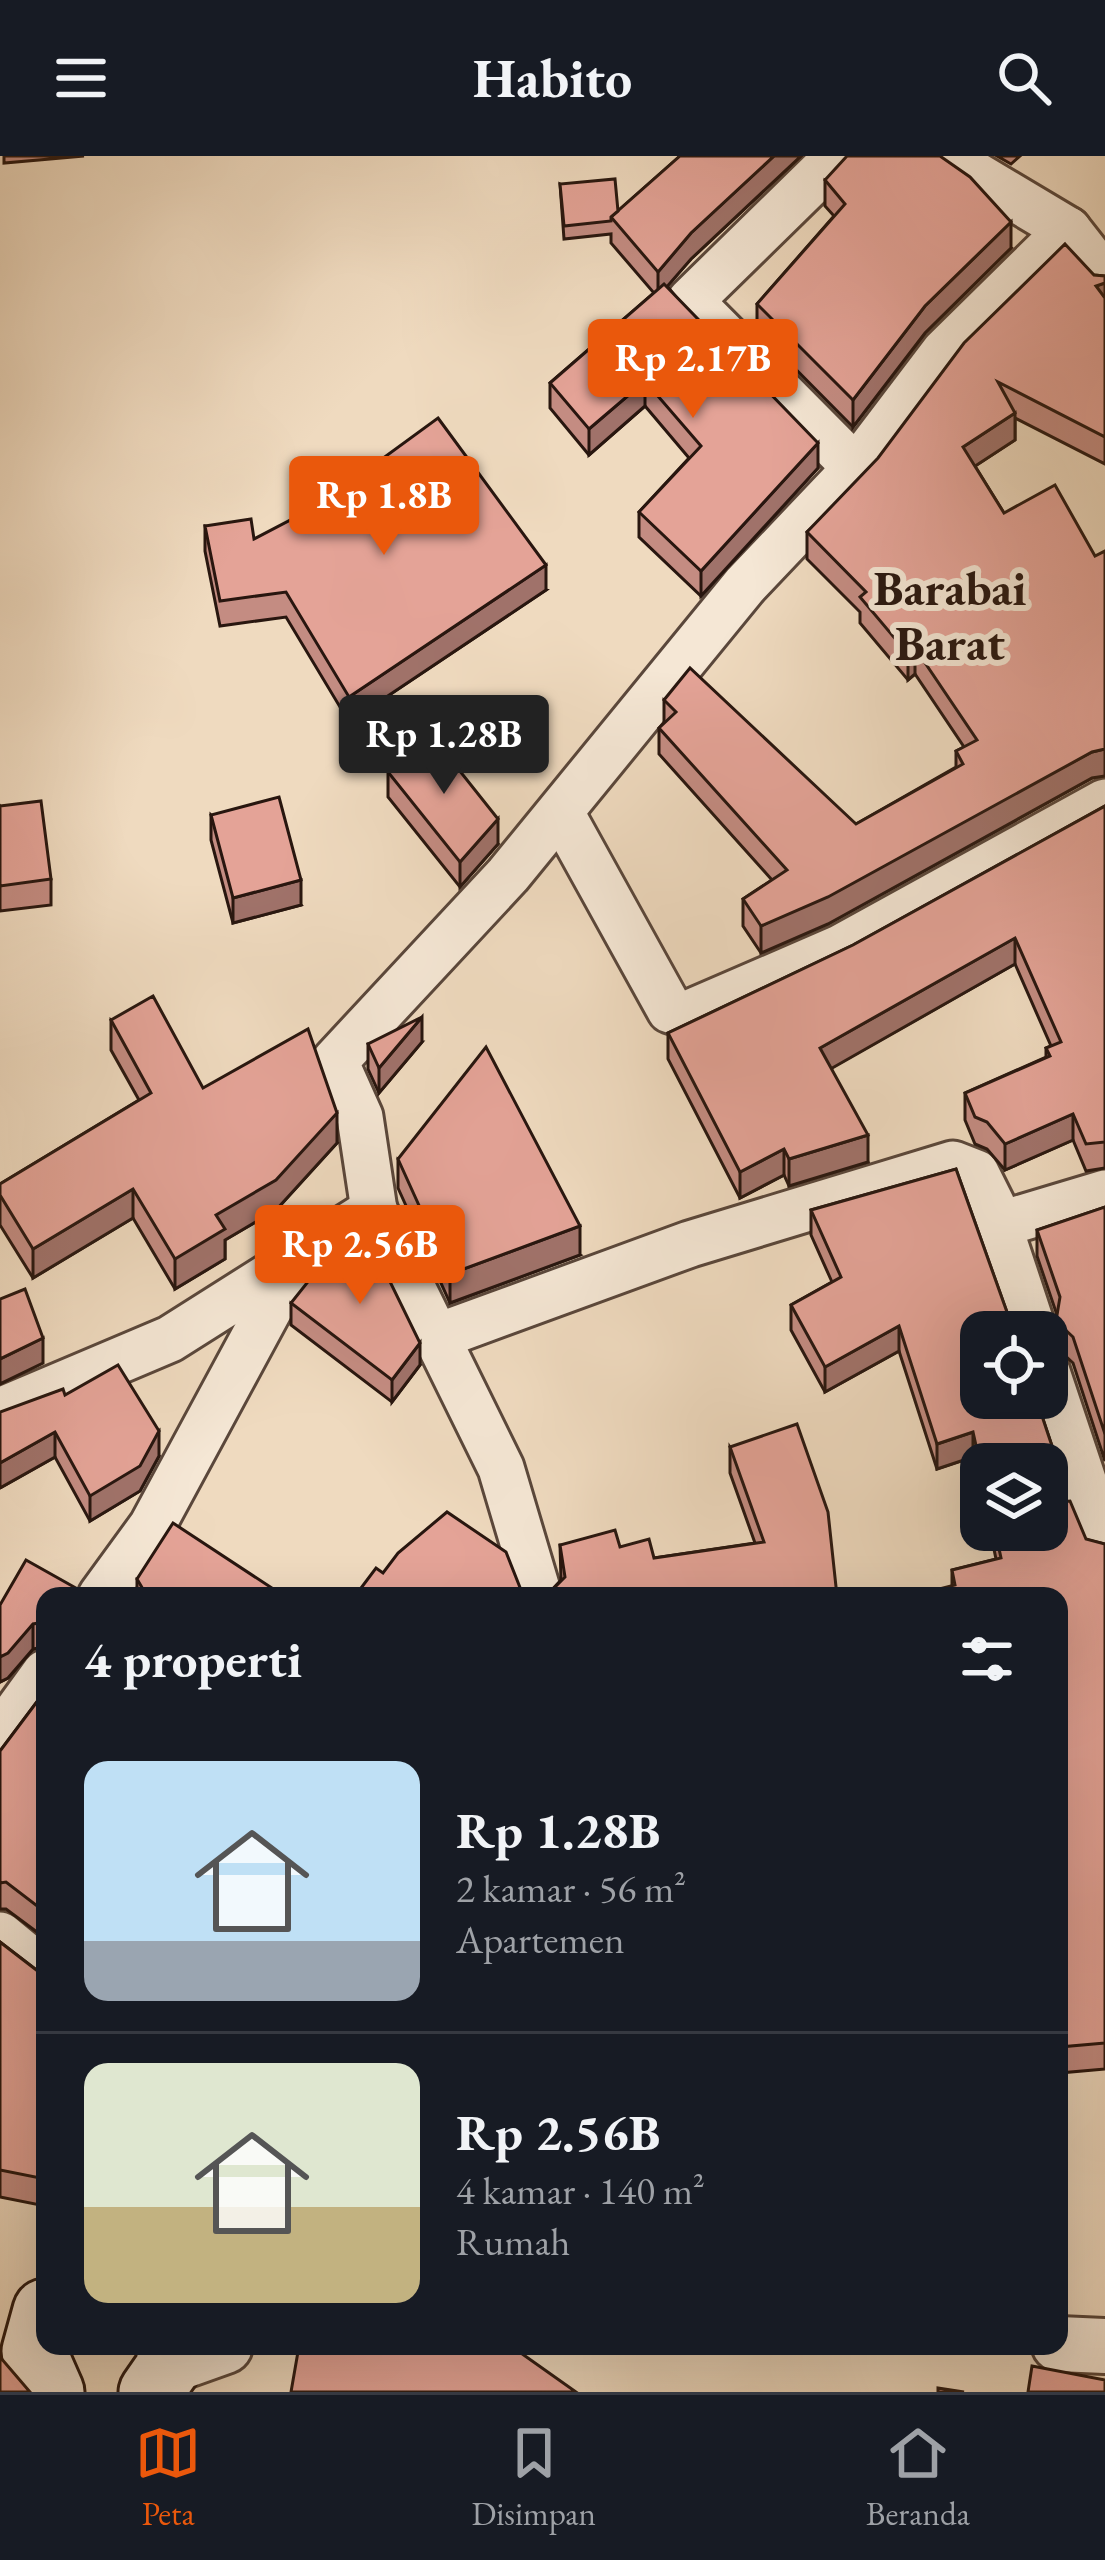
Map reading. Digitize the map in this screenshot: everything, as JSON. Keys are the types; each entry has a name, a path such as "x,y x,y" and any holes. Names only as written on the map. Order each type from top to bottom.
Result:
{"main road":[{"path":"27,2315 34,2351 52,2392"}],"street":[{"path":"838,156 690,301 856,468"},
{"path":"944,156 1068,230 1105,277"},
{"path":"535,1587 501,1468 374,1210 360,1117 335,1061 561,813 745,585 856,468 944,352 1068,230"},
{"path":"561,813 670,1010 686,1016 840,948 1105,802"},
{"path":"436,1337 690,1244 953,1163 976,1173 1027,1311"},
{"path":"998,1225 1105,1193"},
{"path":"0,1411 170,1339 374,1210"},
{"path":"107,1587 152,1526 295,1260"},
{"path":"1063,1419 1105,1546"},
{"path":"0,1735 36,1685"},
{"path":"0,1935 36,1965"},
{"path":"1068,2344 1105,2346"}],"building":[{"path":"680,156 774,156 691,233 658,272 611,217"},
{"path":"847,156 940,156 970,177 1011,222 925,306 853,400 757,304 845,204 825,180"},
{"path":"615,179 618,211 611,221 564,226 560,184"},
{"path":"1065,244 1094,275 1105,276 1105,283 1096,286 1105,298 1105,437 998,382 1015,413 963,447 1004,513 1055,485 1095,556 1105,551 1105,749 828,897 761,926 743,899 787,870 659,728 676,712 664,700 690,668 856,824 963,764 956,751 977,740 915,648 908,654 860,597 866,592 807,532 878,458 964,343"},
{"path":"664,284 818,443 701,571 639,512 701,446 645,381 589,429 550,383"},
{"path":"438,418 546,565 349,697 286,592 220,601 205,526 251,519 254,539 319,505"},
{"path":"432,736 498,819 460,862 388,772"},
{"path":"279,797 301,880 233,898 211,815"},
{"path":"41,801 51,879 0,886 0,806"},
{"path":"1105,806 1105,1142 1086,1144 1073,1114 1005,1144 987,1122 975,1117 965,1093 1050,1056 1046,1048 1061,1042 1015,938 820,1048 868,1135 789,1159 784,1149 740,1172 668,1033 853,945"},
{"path":"153,996 203,1088 308,1029 337,1113 276,1180 216,1215 225,1229 175,1259 133,1189 33,1249 0,1195 0,1184 151,1093 111,1020"},
{"path":"422,1017 379,1068 368,1044"},
{"path":"486,1047 580,1226 450,1274 398,1159"},
{"path":"956,1169 1007,1311 960,1311 960,1419 1043,1419 1051,1443 975,1443 973,1432 937,1444 899,1326 825,1367 791,1305 841,1277 811,1210"},
{"path":"1105,1207 1105,1434 1068,1332 1068,1311 1058,1311 1060,1297 1037,1230"},
{"path":"351,1235 377,1255 420,1343 392,1380 291,1303 338,1244"},
{"path":"25,1289 43,1338 0,1359 0,1299"},
{"path":"118,1365 159,1431 140,1466 90,1496 55,1432 0,1463 0,1412 63,1389 65,1395"},
{"path":"797,1424 828,1512 836,1587 555,1587 565,1577 560,1545 615,1530 620,1547 649,1539 654,1558 764,1542 730,1447"},
{"path":"1068,1501 1086,1539 1105,1544 1105,2043 1068,2046 1068,1587 947,1587 955,1585 952,1570 1001,1558 1000,1551 1068,1551"},
{"path":"447,1512 506,1552 520,1587 362,1587 376,1568 383,1573 398,1553"},
{"path":"173,1523 270,1587 142,1587 137,1579"},
{"path":"26,1560 74,1587 36,1587 36,1624 0,1657 0,1605"},
{"path":"36,1703 36,1905 6,1882 0,1883 0,1751"},
{"path":"0,1942 36,1970 36,2177 0,2170"},
{"path":"297,2355 524,2355 576,2392 291,2392"},
{"path":"0,2357 30,2392 0,2392"},
{"path":"1032,2366 1105,2380 1105,2392 1028,2392"}],"district":[{"name":"Barabai Barat","path":"950,616"}]}
